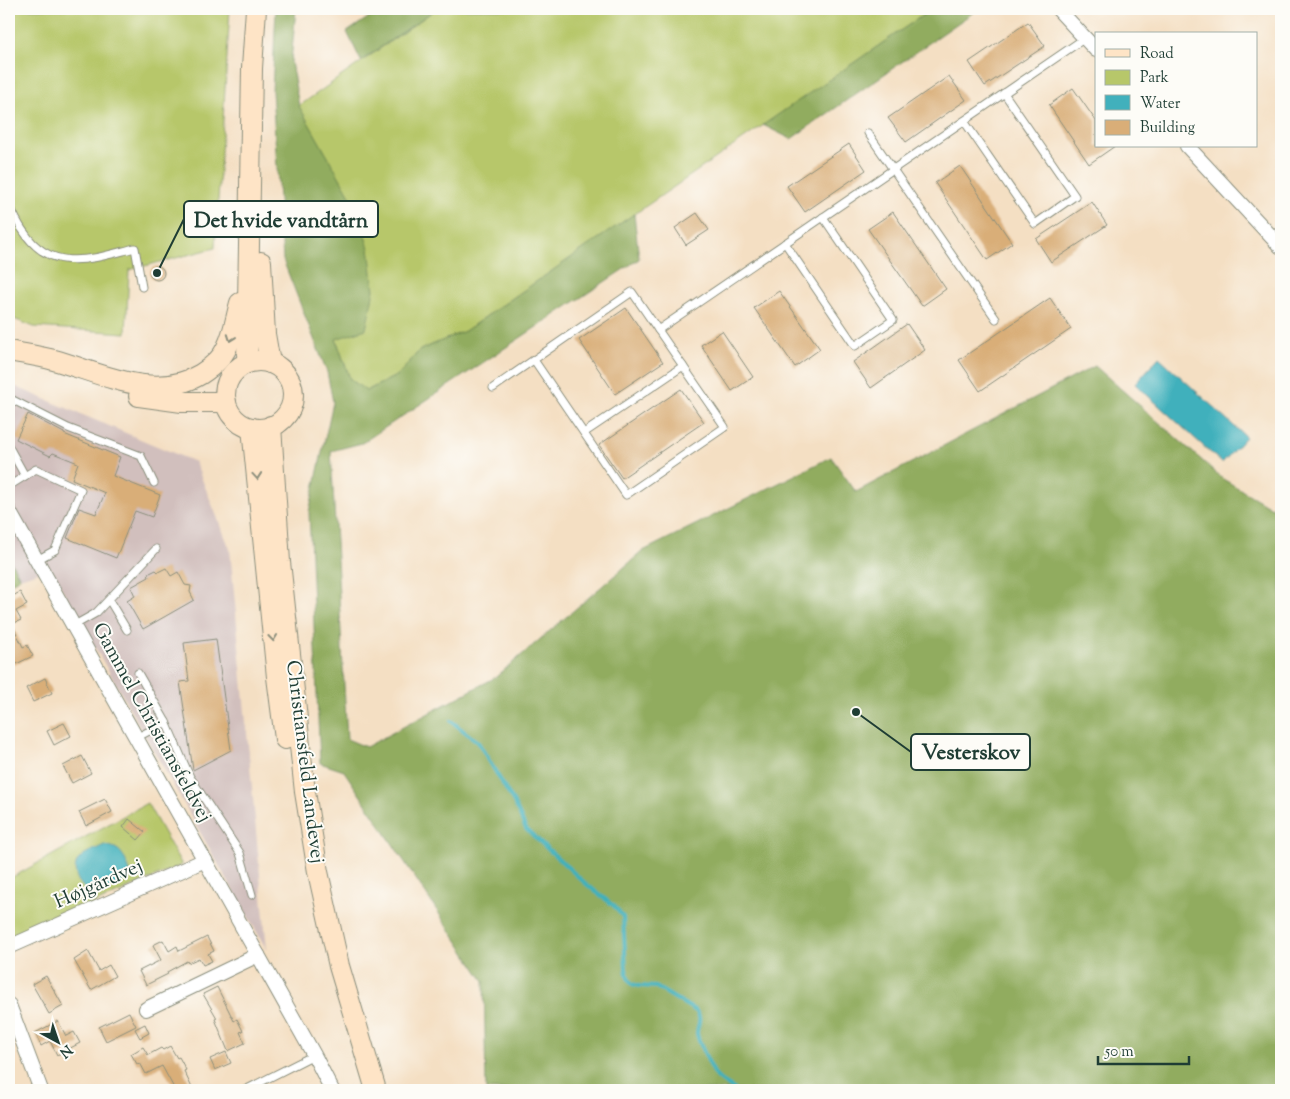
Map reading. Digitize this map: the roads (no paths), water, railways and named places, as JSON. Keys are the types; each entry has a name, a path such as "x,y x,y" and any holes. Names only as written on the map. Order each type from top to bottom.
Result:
{"main road":[{"path":"248,363 252,68 256,9"},
{"path":"251,171 261,265 265,334 270,363"},
{"path":"9,352 52,360 116,380 154,387 176,385 194,378 208,369 217,362 227,348 249,274"},
{"path":"9,352 48,370 111,390 182,402 226,402"},
{"path":"259,361 270,363 282,370 292,387 290,407 282,419 262,427 246,426 235,419 228,408 225,395 228,382 236,370 248,363 259,361"},
{"name":"Christiansfeld Landevej","path":"262,427 277,677 302,852 328,974 362,1090"},
{"name":"Christiansfeld Landevej","path":"262,427 280,562 305,792 318,872 339,966 376,1090"}],"street":[{"path":"1058,9 1095,49"},
{"path":"1189,148 1281,247"},
{"name":"Gammel Christiansfeldvej","path":"9,511 332,1090"},
{"name":"Højgårdvej","path":"9,947 205,860"},
{"path":"146,1009 258,955"},
{"path":"9,1005 15,1038 41,1090"}],"lane":[{"path":"658,330 1085,38"},
{"path":"964,121 1035,224 1075,196 1004,93"},
{"path":"868,133 996,319"},
{"path":"9,205 25,234 36,246 53,258 74,260 135,248 142,287"},
{"path":"785,243 855,346 870,336 893,320 823,217"},
{"path":"493,388 632,292 725,427 626,495 534,360"},
{"path":"584,433 683,366"},
{"path":"9,401 11,398 68,428 141,456 154,483"},
{"path":"9,447 25,476"},
{"path":"9,486 36,469 81,490 55,550 37,560"},
{"path":"73,626 96,613 156,550"},
{"path":"108,600 127,630"},
{"path":"138,674 166,722 190,777 240,853 252,895"},
{"path":"136,738 166,722"},
{"path":"245,1090 314,1055"}],"water":[{"path":"1159,357 1246,437 1222,463 1135,384"},
{"path":"104,845 115,848 122,853 130,871 127,877 104,891 98,893 91,892 81,885 75,868 80,858 85,854"}],"waterway":[{"path":"451,721 478,742 514,803 526,829 585,883 614,906 623,917 626,969 632,984 656,987 696,1011 699,1020 697,1033 708,1061 718,1078 735,1090"}],"place":[{"name":"Det hvide vandtårn","path":"157,273"},
{"name":"Vesterskov","path":"856,712"}]}
